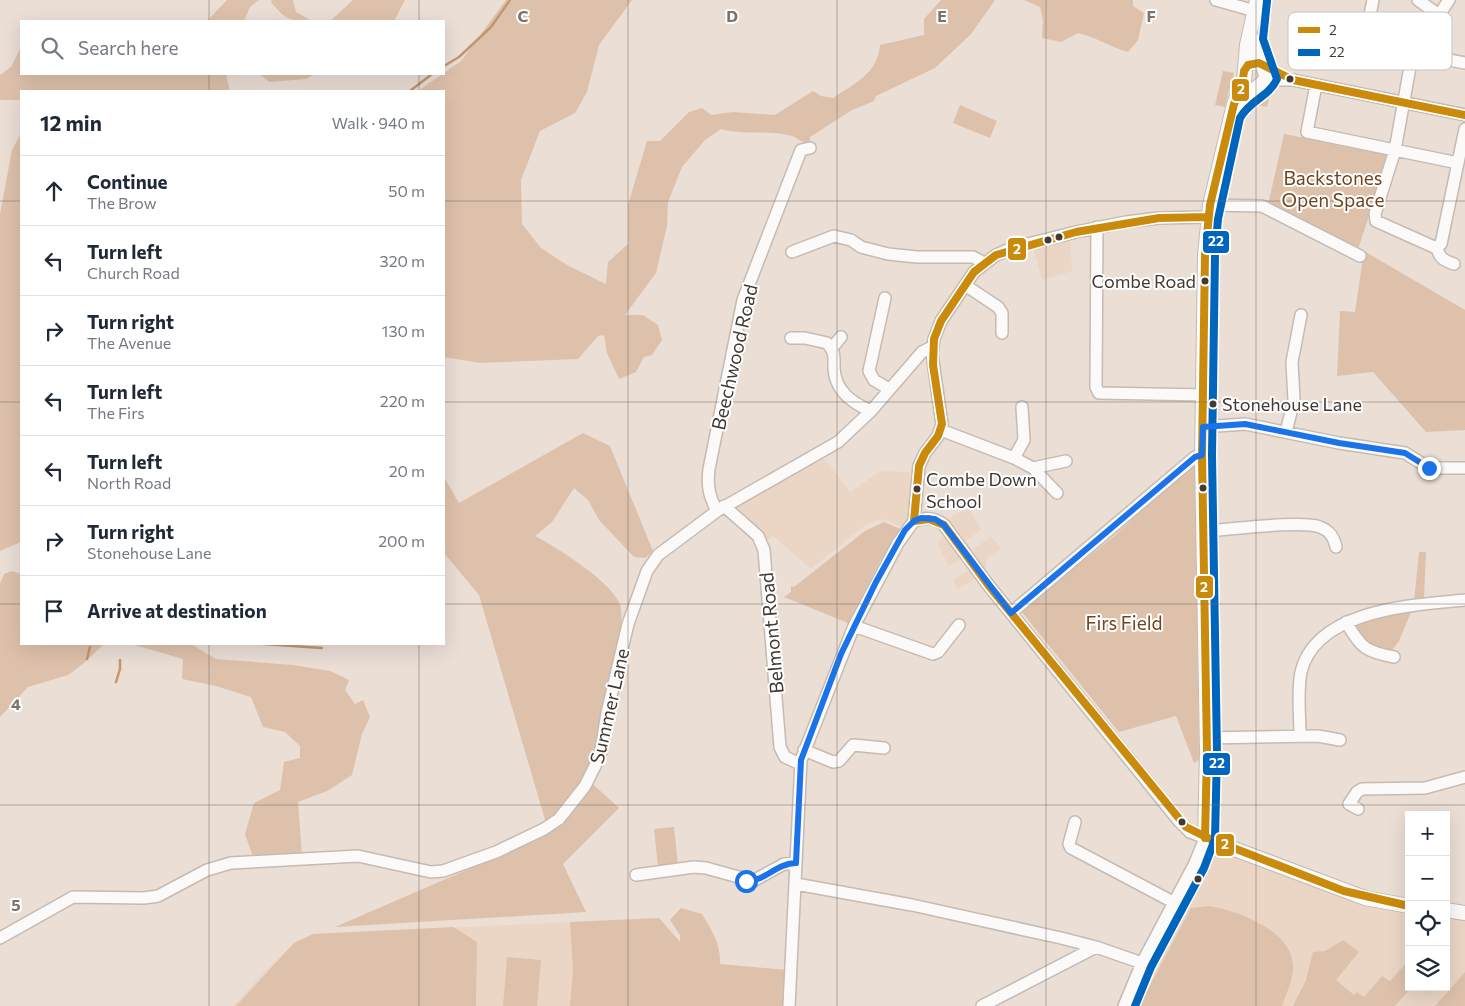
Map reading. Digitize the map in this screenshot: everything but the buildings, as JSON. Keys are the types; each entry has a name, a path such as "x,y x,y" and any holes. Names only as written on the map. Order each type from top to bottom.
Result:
{"main road":[{"path":"1231,115 1238,102 1267,77 1264,66 1253,46 1255,12"},
{"path":"1255,12 1242,87 1231,115 1209,211 1205,255 1202,455 1206,738 1205,838 1366,898 1405,905"},
{"path":"1244,73 1252,63 1264,66"},
{"path":"1244,73 1248,85 1259,85"},
{"path":"1450,911 1465,913"}],"street":[{"path":"1216,0 1255,12"},
{"path":"1418,0 1435,12"},
{"path":"1441,12 1448,0"},
{"path":"1452,61 1465,63"},
{"path":"1264,66 1293,80"},
{"path":"1410,70 1395,150 1375,214 1376,221 1437,247 1442,259 1454,264"},
{"path":"1259,85 1278,80 1293,80 1465,115"},
{"path":"1316,85 1307,132 1458,164"},
{"path":"1437,247 1442,241 1465,129"},
{"name":"Beechwood Road","path":"721,508 709,496 707,486 708,469 743,300 802,146"},
{"path":"914,521 919,466 924,453 941,430 932,347 941,321 965,285 984,263 1012,248 1097,227 1209,211 1262,206 1360,256"},
{"path":"1097,227 1096,387 1099,393 1204,396"},
{"path":"792,252 834,236 844,237 861,247 888,254 917,257 973,257 984,263"},
{"path":"965,285 998,307 1002,313 1002,333"},
{"path":"885,298 869,371 874,380 888,389"},
{"path":"1286,432 1294,400 1292,362 1302,315"},
{"path":"841,337 832,348 835,374 843,394 854,403 871,411"},
{"path":"791,338 821,340 832,348"},
{"name":"Summer Lane","path":"0,938 73,897 144,898 158,896 220,865 358,856 431,872 443,870 496,852 544,830 560,819 572,806 596,767 628,624 647,571 658,555 721,508 838,442 871,411 888,389 922,352 932,347"},
{"path":"1014,458 1024,440 1022,407"},
{"path":"1203,427 1245,424 1405,453 1429,468 1465,468"},
{"path":"941,430 1014,458 1033,468 1057,492"},
{"path":"1011,613 1195,457 1202,455"},
{"path":"1033,468 1066,461"},
{"name":"Belmont Road","path":"721,508 758,536 762,543 781,754 800,764"},
{"path":"789,1006 800,764 854,626 898,543 914,521 921,518 935,519 944,525 1011,613 1179,821 1190,832 1205,838 1195,863 1142,963 1124,1006"},
{"path":"1203,531 1310,524 1321,527 1333,536 1336,547"},
{"path":"1300,736 1300,684 1307,657 1326,634 1346,622 1409,606 1465,600"},
{"path":"1346,622 1358,642 1364,648 1374,653 1394,657"},
{"path":"854,626 933,654 938,652 959,625"},
{"path":"1206,738 1318,736 1340,740"},
{"path":"804,750 833,762 839,762 849,748 857,744 884,748"},
{"path":"1358,809 1349,804 1352,798 1362,789 1425,788 1465,777"},
{"path":"1075,822 1069,844 1071,848 1173,902"},
{"path":"636,875 706,868 753,882 781,865 796,863"},
{"path":"796,884 912,905 1096,946 1142,963"},
{"path":"982,1006 1096,946"}],"shaded area":[{"path":"1070,238 1072,271 1042,280 1033,247"},
{"path":"821,455 850,492 881,471 910,472 914,476 911,518 902,527 884,519 868,523 811,569 773,536 765,541 732,508"},
{"path":"969,510 982,529 966,541 972,550 991,537 1001,548 986,560 986,570 977,578 957,589 953,579 969,570 963,558 949,566 938,545 939,541 953,529 947,521 957,513"},
{"path":"1215,845 1405,910 1405,991 1450,991 1450,915 1465,917 1465,1006 1129,1006 1161,934"},
{"path":"659,918 698,963 788,970 786,1006 233,1006 294,943 313,934"}],"green space":[{"path":"227,0 259,0 250,7 244,20 208,20"},
{"path":"272,0 293,0 296,12 310,20 293,20 288,18 271,2"},
{"path":"353,0 405,0 395,20 331,20"},
{"path":"506,0 632,0 599,45 587,92 575,113 540,131 521,180 522,224 541,248 567,265 606,284 608,262 628,244 628,205 647,141 660,141 689,112 702,108 711,115 733,112 775,115 813,91 821,96 833,98 864,77 875,63 880,45 924,35 924,19 941,0 995,0 971,34 935,68 876,96 874,101 852,110 810,137 810,143 805,143 783,134 721,129 705,140 682,167 668,202 667,226 656,273 625,315 643,315 658,325 662,340 652,355 644,357 636,372 619,379 607,353 604,335 598,336 578,359 480,363 445,357 445,90 419,90 441,75 445,75 445,72 461,61"},
{"path":"1024,0 1133,0 1133,6 1144,13 1138,40 1128,52 1078,33 1061,42 1042,38 1043,20 1040,7"},
{"path":"20,49 20,75 226,75 230,90 20,90 20,100 0,100 0,75 11,67"},
{"path":"1223,71 1234,73 1225,107 1215,105"},
{"path":"261,75 312,75 306,79 269,82"},
{"path":"1272,87 1267,107 1247,103"},
{"path":"960,105 997,121 990,138 953,123"},
{"name":"Backstones Open Space","path":"1284,134 1390,154 1358,249 1268,205"},
{"path":"20,135 20,542 0,551 0,214 12,150"},
{"path":"1364,251 1465,310 1465,430 1426,432 1373,372 1337,376 1340,311 1355,312"},
{"path":"583,433 610,446 653,551 645,558 634,557 599,520 588,500 574,488 552,522 535,536 569,556 593,574 604,583 619,602 622,625 596,756 585,777 619,808 563,864 586,912 335,927 545,836 546,823 479,595 445,554 445,479 459,503"},
{"name":"Firs Field","path":"1195,463 1199,760 1194,763 1176,716 1119,732 1021,611 1112,538"},
{"path":"884,522 900,529 879,563 848,623 784,597 791,592 791,586 794,587 865,531"},
{"path":"1419,552 1426,552 1424,598 1414,601"},
{"path":"12,571 20,574 20,645 103,645 68,675 28,687 0,717 0,584 4,574"},
{"path":"1406,609 1411,612 1399,641 1392,650 1374,650 1354,627 1356,623"},
{"path":"134,645 193,645 216,659 293,665 330,671 349,680 345,690 355,704 363,700 370,717 362,734 352,775 327,791 298,802 302,855 253,857 245,834 254,803 280,790 284,762 300,758 300,746 285,732 263,727 251,697 216,686 182,679 183,659"},
{"path":"674,827 678,865 658,867 654,829"},
{"path":"1210,906 1234,912 1261,924 1283,942 1290,953 1293,970 1282,1006 1139,1006 1191,908"},
{"path":"681,908 702,914 717,944 720,964 788,970 786,1006 570,1006 573,970 570,922 659,918 680,942 680,935 670,920"},
{"path":"453,927 477,942 476,1006 236,1006 294,943 313,934"},
{"path":"1343,940 1359,952 1336,980 1354,995 1357,992 1364,997 1382,976 1390,981 1405,964 1405,991 1408,991 1395,1006 1293,1006 1306,980 1313,952 1325,951"},
{"path":"507,957 541,960 537,1006 503,1006"},
{"path":"1465,972 1465,1006 1435,1006 1450,991"}],"waterway":[{"path":"445,65 459,57 491,27 510,0"},
{"path":"411,90 431,75"},
{"path":"278,645 322,648"},
{"path":"87,659 90,647"},
{"path":"116,682 120,669 120,660"}],"transit line":[{"name":"22","path":"1135,1006 1151,967 1204,868 1215,839 1217,752 1212,455 1215,255 1218,219 1240,118 1249,107 1274,85 1277,79 1263,39 1267,1"},
{"name":"2","path":"1205,838 1207,752 1202,455 1205,255 1210,205 1234,104 1242,87 1244,71 1248,65 1259,63 1293,80 1465,115"},
{"name":"2","path":"1208,217 1159,218 1076,232 996,255 974,272 941,321 934,339 933,365 942,424 938,436 925,453 919,466 914,521 929,519 944,525 989,586 1186,827 1208,838 1344,891 1405,905"}],"place":[{"name":"Combe Road","path":"1205,281"},
{"name":"Stonehouse Lane","path":"1213,404"},
{"name":"Combe Down School","path":"917,489"}],"route":[{"path":"746,881 753,882 777,867 788,863 796,863 800,764 802,756 841,654 854,626 905,530 914,521 921,518 929,518 935,519 944,525 979,574 1011,613 1195,457 1202,455 1203,427 1245,424 1339,443 1405,453 1413,456 1429,468"}]}
